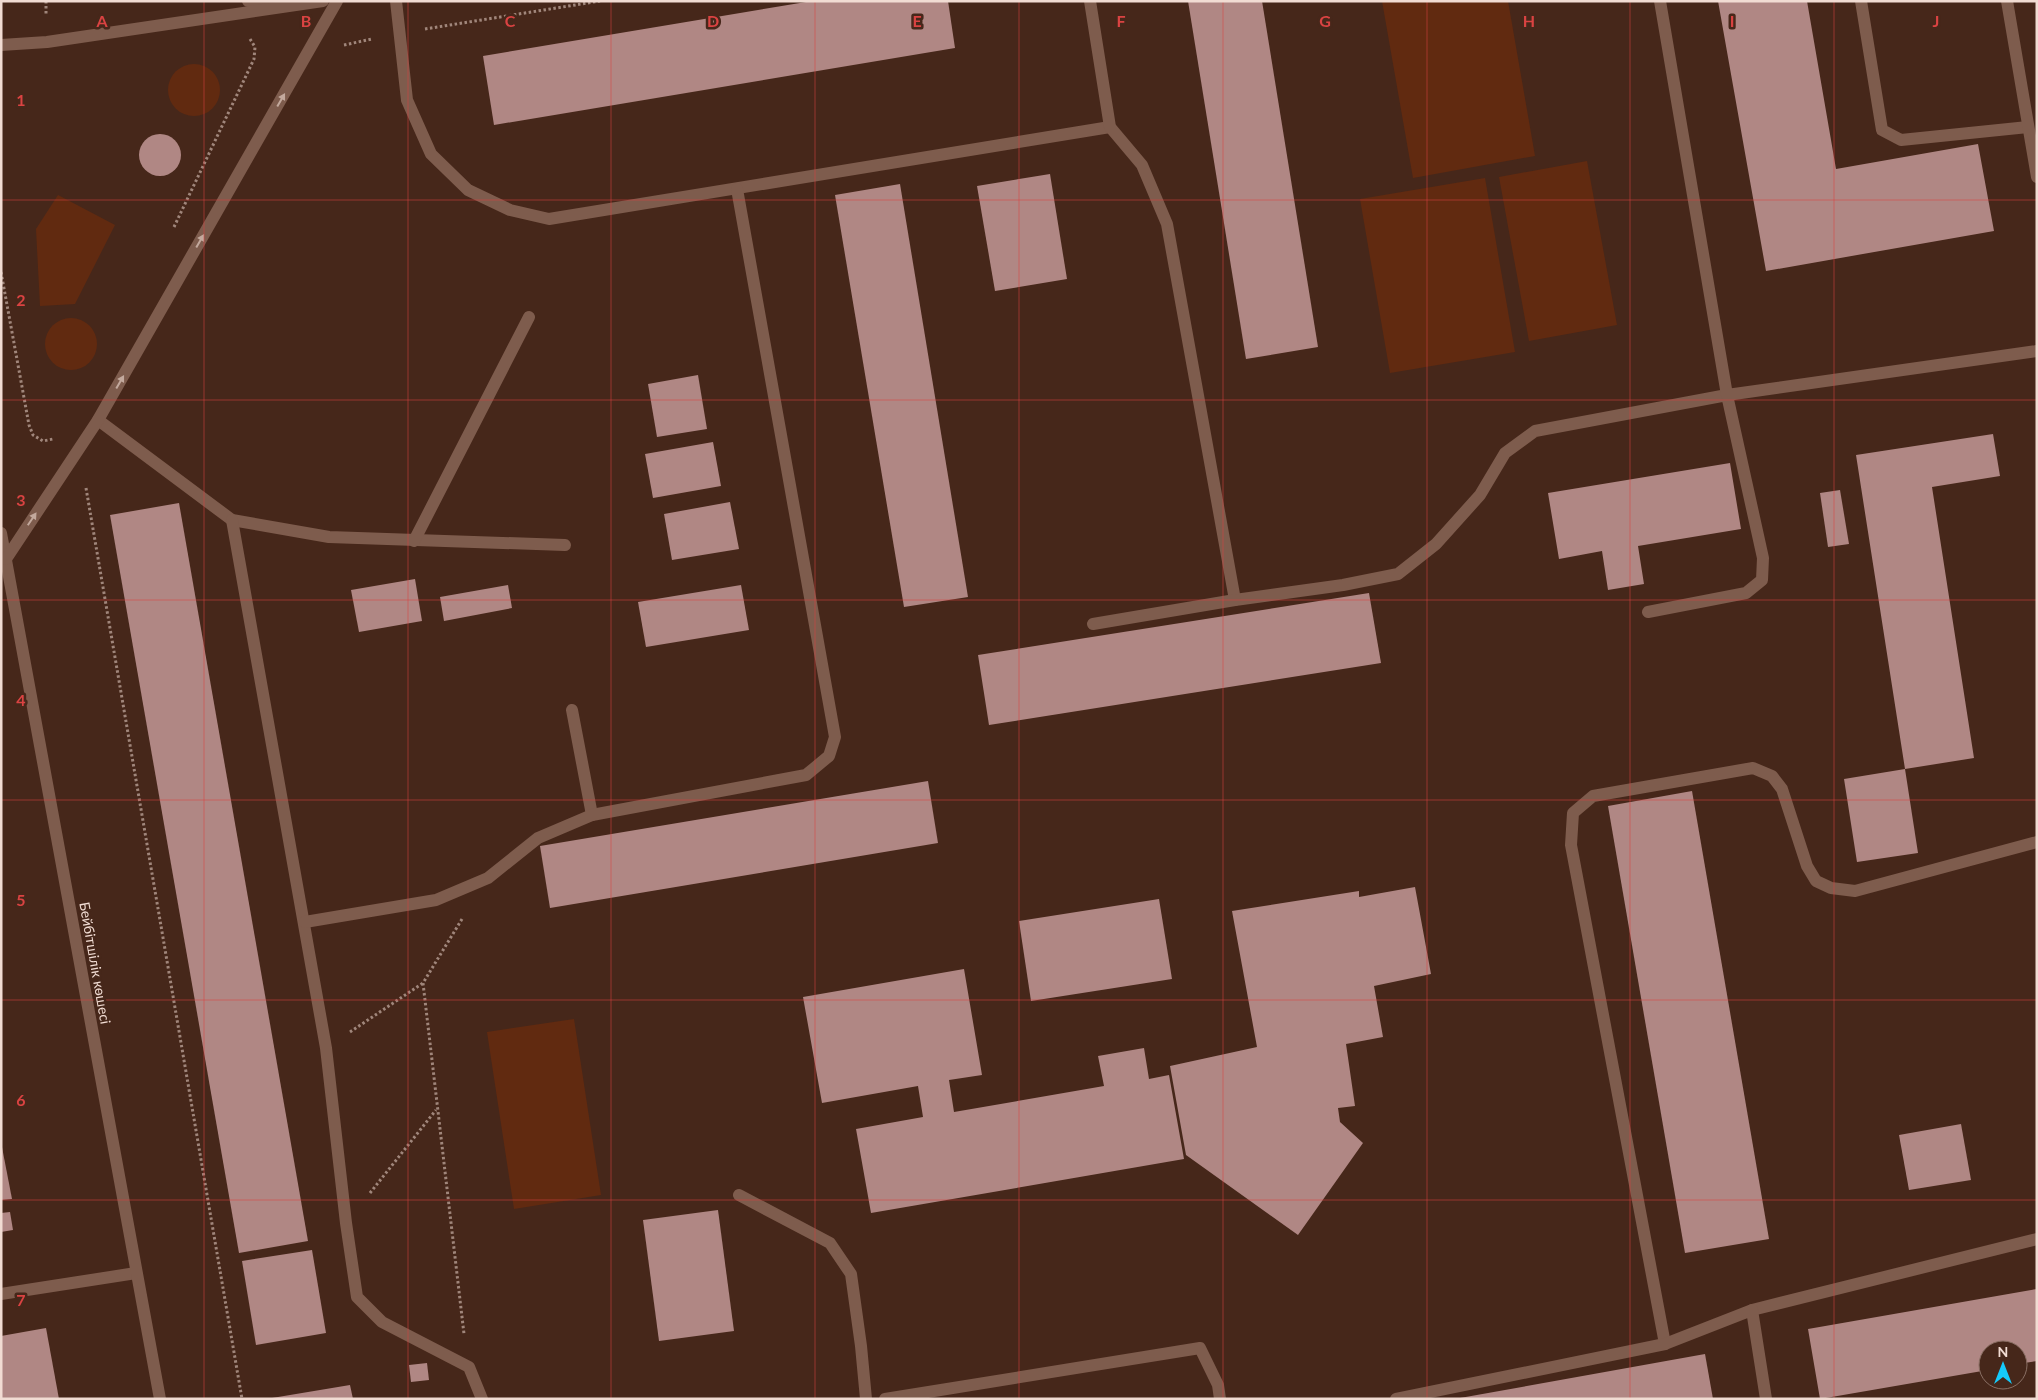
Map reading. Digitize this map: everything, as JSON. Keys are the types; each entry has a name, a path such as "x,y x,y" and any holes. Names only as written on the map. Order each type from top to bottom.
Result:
{"main road":[{"path":"248,1 314,1"},
{"path":"1,45 47,42 323,1"},
{"path":"3,554 98,420 338,1"},
{"path":"396,1 407,100 431,154 468,190 510,210 549,219 1110,127"},
{"path":"1090,1 1110,127 1142,165 1167,224 1235,600"},
{"path":"1648,612 1746,593 1762,580 1763,558 1727,395 1660,1"},
{"path":"1861,1 1882,130 1902,140 2028,127"},
{"path":"2007,1 2037,178"},
{"path":"305,922 436,900 488,878 538,838 592,815 806,775 829,756 835,737 736,189"},
{"path":"414,541 529,317"},
{"path":"1093,624 1235,600 1343,585 1398,574 1436,544 1480,495 1505,454 1535,431 1727,395 2037,350"},
{"path":"98,420 232,520 329,537 565,545"},
{"path":"232,520 326,1048 346,1223 357,1297 382,1322 468,1367 482,1399"},
{"name":"Бейбітшілік көшесі","path":"1,533 3,554 160,1399"},
{"path":"572,710 592,815"},
{"path":"1665,1344 1571,845 1574,813 1593,796 1753,768 1772,776 1782,789 1808,866 1816,881 1831,888 1855,891 2037,842"},
{"path":"739,1196 830,1243 851,1274 866,1399"},
{"path":"1396,1399 1665,1344 1752,1310 2037,1240"},
{"path":"1,1294 136,1273"},
{"path":"1752,1310 1766,1399"},
{"path":"885,1399 1200,1348 1218,1385 1220,1399"}],"path":[{"path":"339,48 344,45 400,34 600,1"},
{"path":"172,230 254,59 256,46 252,40 243,36"},
{"path":"1,272 29,425 33,434 43,441 56,438"},
{"path":"81,446 93,538 242,1399"},
{"path":"326,1048 422,983 488,878"},
{"path":"422,983 468,1367"},
{"path":"346,1223 437,1109"}],"shaded area":[{"path":"1382,1 1508,1 1535,156 1413,178"},
{"path":"189,64 199,64 213,71 220,85 220,95 213,109 199,116 189,116 179,112 172,105 168,95 168,85 172,75 179,68"},
{"path":"1587,161 1617,325 1529,341 1499,177"},
{"path":"1485,178 1515,352 1390,373 1360,199"},
{"path":"58,195 115,225 75,304 40,306 36,229"},
{"path":"66,318 76,318 90,325 97,339 97,349 90,363 76,370 66,370 56,366 49,359 45,349 45,339 49,329 56,322"},
{"path":"574,1019 601,1195 514,1209 487,1032"}],"building":[{"path":"812,1 948,1 955,48 494,125 483,56"},
{"path":"1188,1 1262,1 1318,347 1246,359"},
{"path":"1718,1 1807,1 1836,169 1978,144 1994,231 1766,271"},
{"path":"160,134 175,140 181,155 175,170 160,176 145,170 139,155 145,140"},
{"path":"1050,174 1067,279 995,291 977,186"},
{"path":"900,184 968,597 904,607 835,195"},
{"path":"698,375 707,429 657,437 648,384"},
{"path":"1993,434 2000,476 1932,487 1974,758 1905,769 1856,455"},
{"path":"713,442 721,486 653,498 645,454"},
{"path":"1730,463 1741,529 1638,546 1644,584 1608,590 1602,551 1559,559 1548,493"},
{"path":"1840,490 1849,544 1828,547 1820,493"},
{"path":"730,502 739,549 672,560 664,514"},
{"path":"179,503 308,1241 239,1253 110,515"},
{"path":"415,579 422,621 359,632 351,590"},
{"path":"508,585 512,608 444,621 440,597"},
{"path":"741,585 749,630 646,647 638,602"},
{"path":"1369,593 1381,663 989,725 978,655"},
{"path":"1905,769 1918,853 1857,862 1844,779"},
{"path":"928,781 938,843 550,908 540,846"},
{"path":"1692,791 1769,1239 1685,1253 1608,806"},
{"path":"1415,887 1431,974 1374,986 1383,1037 1346,1044 1355,1106 1338,1108 1340,1122 1363,1143 1298,1235 1186,1155 1170,1066 1257,1047 1232,911 1359,891 1359,897"},
{"path":"1159,899 1172,979 1031,1001 1019,921"},
{"path":"964,969 982,1075 949,1080 954,1112 1104,1086 1098,1056 1144,1048 1149,1079 1169,1075 1184,1159 871,1213 856,1129 923,1117 918,1086 822,1103 803,997"},
{"path":"1961,1124 1971,1180 1909,1190 1899,1135"},
{"path":"1,1142 12,1199 1,1200"},
{"path":"718,1210 734,1331 659,1341 643,1220"},
{"path":"10,1212 13,1230 1,1232 1,1213"},
{"path":"312,1250 326,1333 256,1345 242,1261"},
{"path":"2037,1289 2037,1361 2028,1362 2028,1340 1978,1340 1978,1372 1820,1399 1808,1329"},
{"path":"46,1328 59,1399 1,1399 1,1336"},
{"path":"1705,1354 1713,1399 1460,1399 1460,1398"},
{"path":"427,1363 429,1380 411,1382 409,1365"},
{"path":"350,1385 353,1399 272,1399 272,1398"}]}
